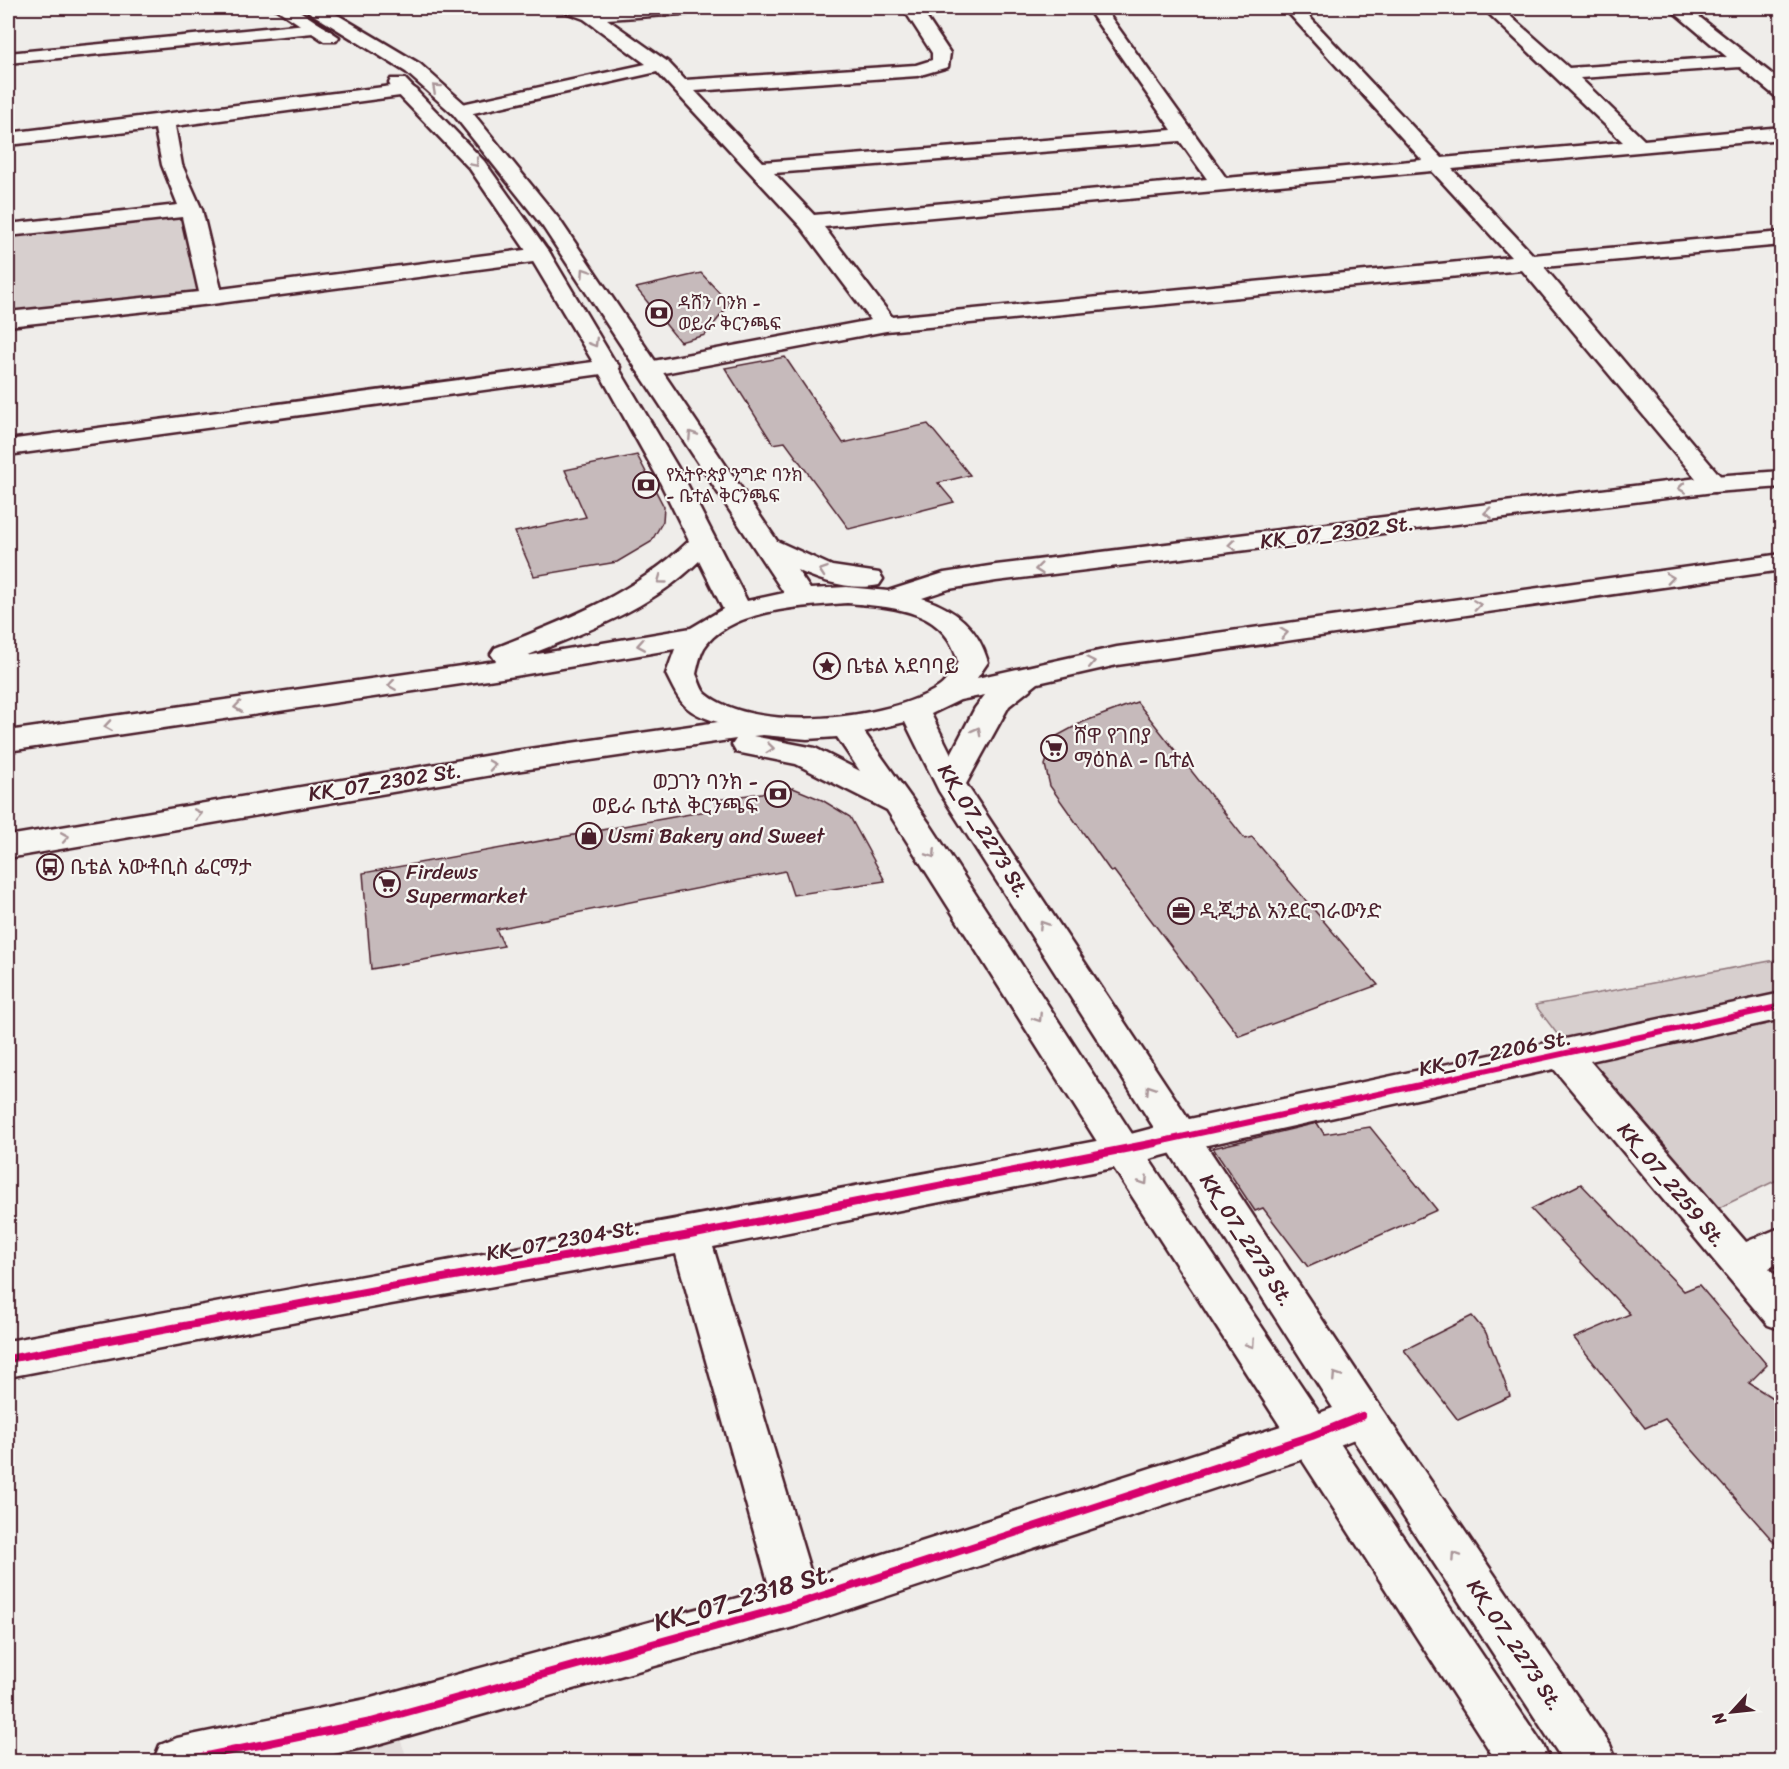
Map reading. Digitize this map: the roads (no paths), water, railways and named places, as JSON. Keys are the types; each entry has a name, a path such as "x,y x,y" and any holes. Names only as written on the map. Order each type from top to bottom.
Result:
{"street":[{"path":"284,8 316,18 414,68 460,110 551,224 801,597"},
{"path":"571,8 590,15 660,66 681,86 809,222 886,324"},
{"path":"590,15 697,8"},
{"path":"681,86 917,70 941,63 941,53 912,8"},
{"path":"1096,8 1221,185"},
{"path":"1292,8 1528,264 1714,484"},
{"path":"1491,8 1565,74 1640,147"},
{"path":"1678,8 1782,92"},
{"path":"8,58 316,18 360,55 408,90 477,165 540,255 608,367 704,541 740,613"},
{"path":"1565,74 1744,61"},
{"path":"460,110 660,66"},
{"path":"8,139 164,122 408,90"},
{"path":"164,122 172,165 191,210 212,297"},
{"path":"809,222 1782,133"},
{"path":"759,168 1184,135"},
{"path":"8,230 191,210"},
{"path":"648,369 886,324 1782,238"},
{"path":"8,319 212,297 540,255"},
{"path":"8,448 608,367"},
{"name":"KK_07_2302 St.","path":"894,598 944,581 1714,484 1782,479"},
{"path":"450,676 614,609 684,564 704,541"},
{"path":"768,547 826,573 856,579 944,581"},
{"path":"951,693 973,662 967,641 951,623 935,613 894,598 847,595 801,597 740,613 716,623 698,636 687,651 681,674 693,699 715,711 763,725 807,729 845,727 914,710 951,693 1117,656 1782,562"},
{"path":"8,741 450,676 698,636"},
{"path":"950,784 990,708 998,699 1034,674"},
{"name":"KK_07_2273 St.","path":"914,710 950,784 1362,1416 1593,1761"},
{"name":"KK_07_2302 St.","path":"8,847 515,761 763,725"},
{"path":"845,727 1526,1761"},
{"path":"628,746 708,743 784,749 804,755 849,776 899,806"},
{"name":"KK_07_2206 St.","path":"1123,1151 1180,1136 1782,1006"},
{"name":"KK_07_2259 St.","path":"1563,1055 1782,1313"},
{"name":"KK_07_2304 St.","path":"8,1359 391,1287 690,1235 1123,1151"},
{"path":"690,1235 797,1604"},
{"path":"1739,1264 1782,1243"},
{"name":"KK_07_2318 St.","path":"177,1761 371,1722 797,1604 1312,1436 1362,1416"}],"place":[{"name":"ዳሸን ባንክ - ወይራ ቅርንጫፍ","path":"659,313"},
{"name":"የኢትዮጵያ ንግድ ባንክ - ቤተል ቅርንጫፍ","path":"646,485"},
{"name":"ቤቴል አደባባይ","path":"827,666"},
{"name":"ሸዋ የገበያ ማዕከል - ቤተል","path":"1054,748"},
{"name":"ወጋገን ባንክ - ወይራ ቤተል ቅርንጫፍ","path":"778,794"},
{"name":"Usmi Bakery and Sweet","path":"589,836"},
{"name":"ቤቴል አውቶቢስ ፌርማታ","path":"50,867"},
{"name":"Firdews Supermarket","path":"387,884"},
{"name":"ዲጂታል አንደርግራውንድ","path":"1181,911"}]}
